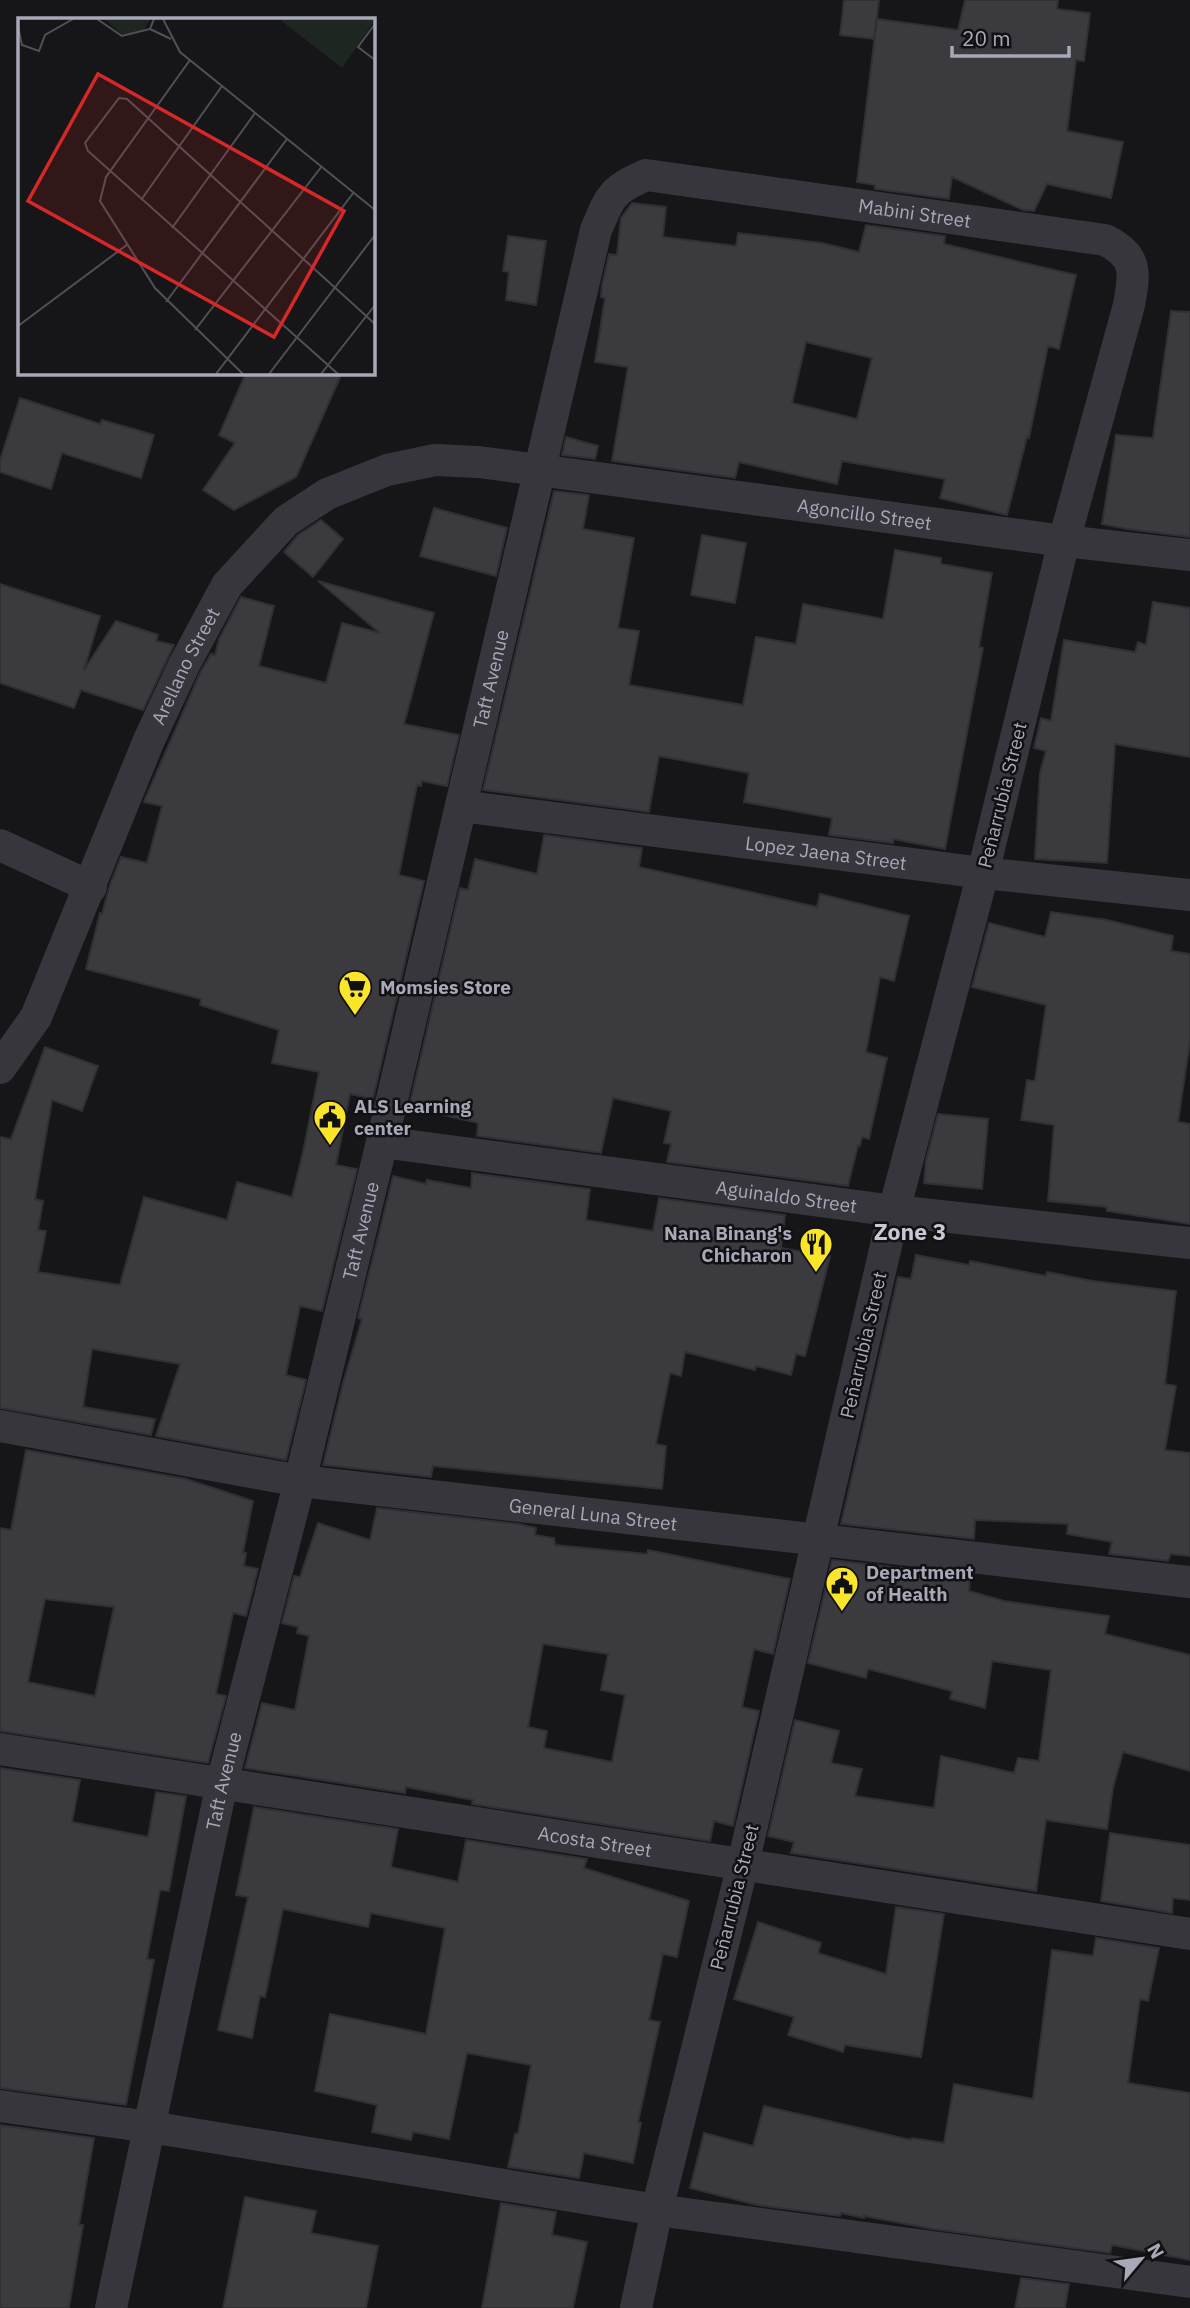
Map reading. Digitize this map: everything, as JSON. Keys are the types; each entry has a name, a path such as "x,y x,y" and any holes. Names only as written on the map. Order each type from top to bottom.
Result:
{"street":[{"name":"Mabini Street","path":"646,175 1105,240 1121,248 1129,259 1134,276 1129,306"},
{"name":"Taft Avenue","path":"111,2308 222,1783 300,1481 382,1142 596,230 611,196 624,184 646,175"},
{"name":"Peñarrubia Street","path":"636,2308 657,2210 743,1864 894,1211 983,873 1064,541 1129,306"},
{"name":"Arellano Street","path":"0,1068 36,1017 149,740 184,664 227,585 286,521 327,494 387,470 435,460 540,472"},
{"name":"Agoncillo Street","path":"540,472 1190,555"},
{"name":"Lopez Jaena Street","path":"461,806 983,873 1190,895"},
{"path":"0,845 91,887"},
{"name":"Aguinaldo Street","path":"382,1142 894,1211 1190,1243"},
{"name":"General Luna Street","path":"0,1426 300,1481 1190,1581"},
{"name":"Acosta Street","path":"0,1749 1190,1934"},
{"path":"0,2106 150,2127 657,2210 1190,2282"}],"building":[{"path":"844,0 879,0 874,39 840,35"},
{"path":"965,0 1058,0 1057,9 1090,13 1084,61 1076,60 1067,131 1123,142 1111,198 1047,184 1034,211 1023,210 952,177 949,199 875,189 875,185 857,182 877,19 958,30"},
{"path":"632,203 666,207 663,237 736,246 738,233 822,243 859,252 866,225 945,236 944,244 1076,275 1059,349 1048,346 1029,438 1027,437 1007,515 940,498 945,479 842,461 837,484 739,462 735,478 612,461 628,367 595,362 605,298 601,297 602,285 609,254 617,255 621,218","holes":["806,342 872,358 857,419 792,403"]},
{"path":"508,236 546,241 536,305 506,300 509,272 503,271"},
{"path":"1171,311 1190,312 1190,537 1102,524 1116,435 1153,438"},
{"path":"246,374 342,374 296,477 234,510 203,490 235,443 219,435"},
{"path":"20,398 100,424 102,420 154,435 141,478 62,453 51,489 0,472 0,460"},
{"path":"566,437 598,446 595,459 562,455"},
{"path":"554,491 589,495 583,529 634,538 618,628 639,631 629,685 743,705 756,637 796,644 803,604 883,619 895,550 941,558 941,564 992,573 979,647 983,648 945,849 893,839 893,843 829,835 832,818 744,802 749,773 659,756 649,812 483,790"},
{"path":"434,508 507,528 496,576 420,556"},
{"path":"321,520 343,539 313,577 284,552 298,535"},
{"path":"702,535 746,543 735,603 691,595"},
{"path":"318,581 434,613 404,724 459,735 447,786 422,781 421,786 417,785 399,875 424,881 373,1099 350,1094 336,1165 357,1169 322,1311 300,1306 286,1375 306,1380 286,1460 156,1436 180,1364 92,1349 83,1407 155,1419 151,1435 0,1408 0,1137 11,1139 45,1047 98,1066 82,1111 52,1100 35,1199 43,1201 38,1230 46,1231 38,1272 120,1285 144,1197 227,1220 237,1182 292,1197 319,1072 272,1063 279,1030 200,1005 201,999 86,969 100,913 102,914 121,857 147,863 162,806 144,802 145,799 200,673 211,654 215,655 219,639 241,597 274,606 259,666 326,683 342,623 380,633"},
{"path":"0,584 100,616 84,670 116,621 158,635 156,641 174,645 143,710 81,690 74,708 0,683"},
{"path":"1153,602 1190,608 1190,757 1115,744 1107,863 1035,859 1040,773 1046,751 1034,748 1041,718 1051,721 1064,640 1135,652 1138,642 1146,645"},
{"path":"544,835 642,848 639,867 817,907 820,894 909,916 894,981 880,977 866,1052 887,1058 869,1139 862,1137 860,1146 858,1145 848,1186 667,1162 671,1144 664,1143 671,1111 613,1098 601,1153 477,1136 478,1123 409,1107 460,888 468,890 475,859 537,874"},
{"path":"1051,912 1107,920 1173,936 1171,951 1190,954 1190,1041 1178,1122 1190,1124 1190,1224 1107,1211 1107,1207 1048,1201 1054,1125 1021,1120 1027,1080 1035,1081 1046,1005 972,987 989,923 1045,937"},
{"path":"938,1114 988,1119 982,1189 924,1183 926,1160"},
{"path":"472,1173 590,1189 586,1220 653,1231 659,1198 785,1215 781,1248 830,1256 805,1356 796,1354 791,1375 756,1366 755,1370 685,1352 681,1376 670,1373 656,1444 666,1446 662,1489 433,1466 431,1477 323,1465 362,1319 358,1318 393,1176 426,1184 427,1180 471,1188"},
{"path":"916,1255 969,1265 970,1261 1046,1276 1047,1272 1093,1281 1176,1291 1165,1384 1176,1386 1165,1450 1190,1453 1190,1556 1171,1554 1168,1561 1109,1554 1112,1542 1067,1534 1068,1524 975,1520 974,1539 841,1524 898,1277 911,1279"},
{"path":"26,1450 186,1479 253,1501 243,1553 246,1553 244,1566 258,1569 246,1616 233,1613 216,1694 226,1696 208,1763 0,1731 0,1528 11,1530","holes":["45,1599 114,1607 95,1696 28,1682"]},
{"path":"377,1508 519,1524 536,1528 535,1535 554,1538 555,1545 647,1554 648,1550 790,1579 773,1654 754,1649 742,1707 759,1711 733,1826 714,1821 710,1841 472,1804 473,1800 406,1787 405,1793 245,1768 262,1703 295,1710 309,1636 297,1633 298,1627 282,1623 294,1576 300,1577 318,1523 370,1540","holes":["543,1644 608,1654 601,1690 625,1695 612,1762 544,1748 547,1731 528,1727"]},
{"path":"832,1560 970,1576 969,1591 1004,1601 1109,1616 1105,1634 1190,1655 1190,1771 1123,1752 1113,1788 1107,1829 1046,1820 1036,1891 791,1853 794,1842 768,1836 795,1720 839,1731 831,1763 862,1769 855,1796 934,1808 941,1756 1014,1773 1018,1758 1039,1761 1051,1670 992,1661 985,1708 950,1699 952,1691 868,1669 866,1678 808,1663"},
{"path":"0,1768 80,1780 72,1822 148,1837 156,1792 186,1796 169,1891 160,1890 147,1959 154,1960 126,2105 0,2088"},
{"path":"254,1807 398,1829 391,1867 458,1882 466,1840 587,1859 584,1868 689,1901 677,1957 663,1954 649,2020 660,2022 638,2122 641,2123 633,2163 584,2153 579,2178 508,2167 515,2134 518,2134 531,2065 467,2053 449,2139 413,2132 411,2140 372,2132 377,2105 315,2091 330,2014 426,2034 445,1928 371,1913 368,1927 283,1909 265,1997 260,1996 252,2038 218,2030 248,1897 236,1895"},
{"path":"1110,1833 1190,1845 1190,1900 1173,1898 1172,1913 1101,1901"},
{"path":"896,1907 944,1914 921,2057 845,2045 843,2052 788,2035 794,2017 734,1999 758,1922 821,1943 818,1953 886,1974"},
{"path":"1096,1938 1159,1948 1148,2001 1140,1999 1128,2083 1190,2093 1190,2260 1112,2245 1110,2253 933,2229 864,2216 841,2213 840,2216 757,2205 690,2188 704,2133 753,2146 764,2106 911,2140 944,2143 954,2084 1033,2099 1052,1950 1093,1956"},
{"path":"0,2125 94,2138 79,2225 83,2225 69,2308 0,2308"},
{"path":"245,2197 316,2211 311,2233 378,2246 366,2308 223,2308"},
{"path":"501,2203 556,2212 552,2235 587,2242 573,2308 482,2308"},
{"path":"1021,2278 1069,2284 1065,2308 1015,2308"}],"place":[{"name":"Momsies Store","path":"355,1017"},
{"name":"ALS Learning center","path":"330,1147"},
{"name":"Nana Binang's Chicharon","path":"816,1274"},
{"name":"Department of Health","path":"842,1613"}],"district":[{"name":"Zone 3","path":"910,1231"}]}
